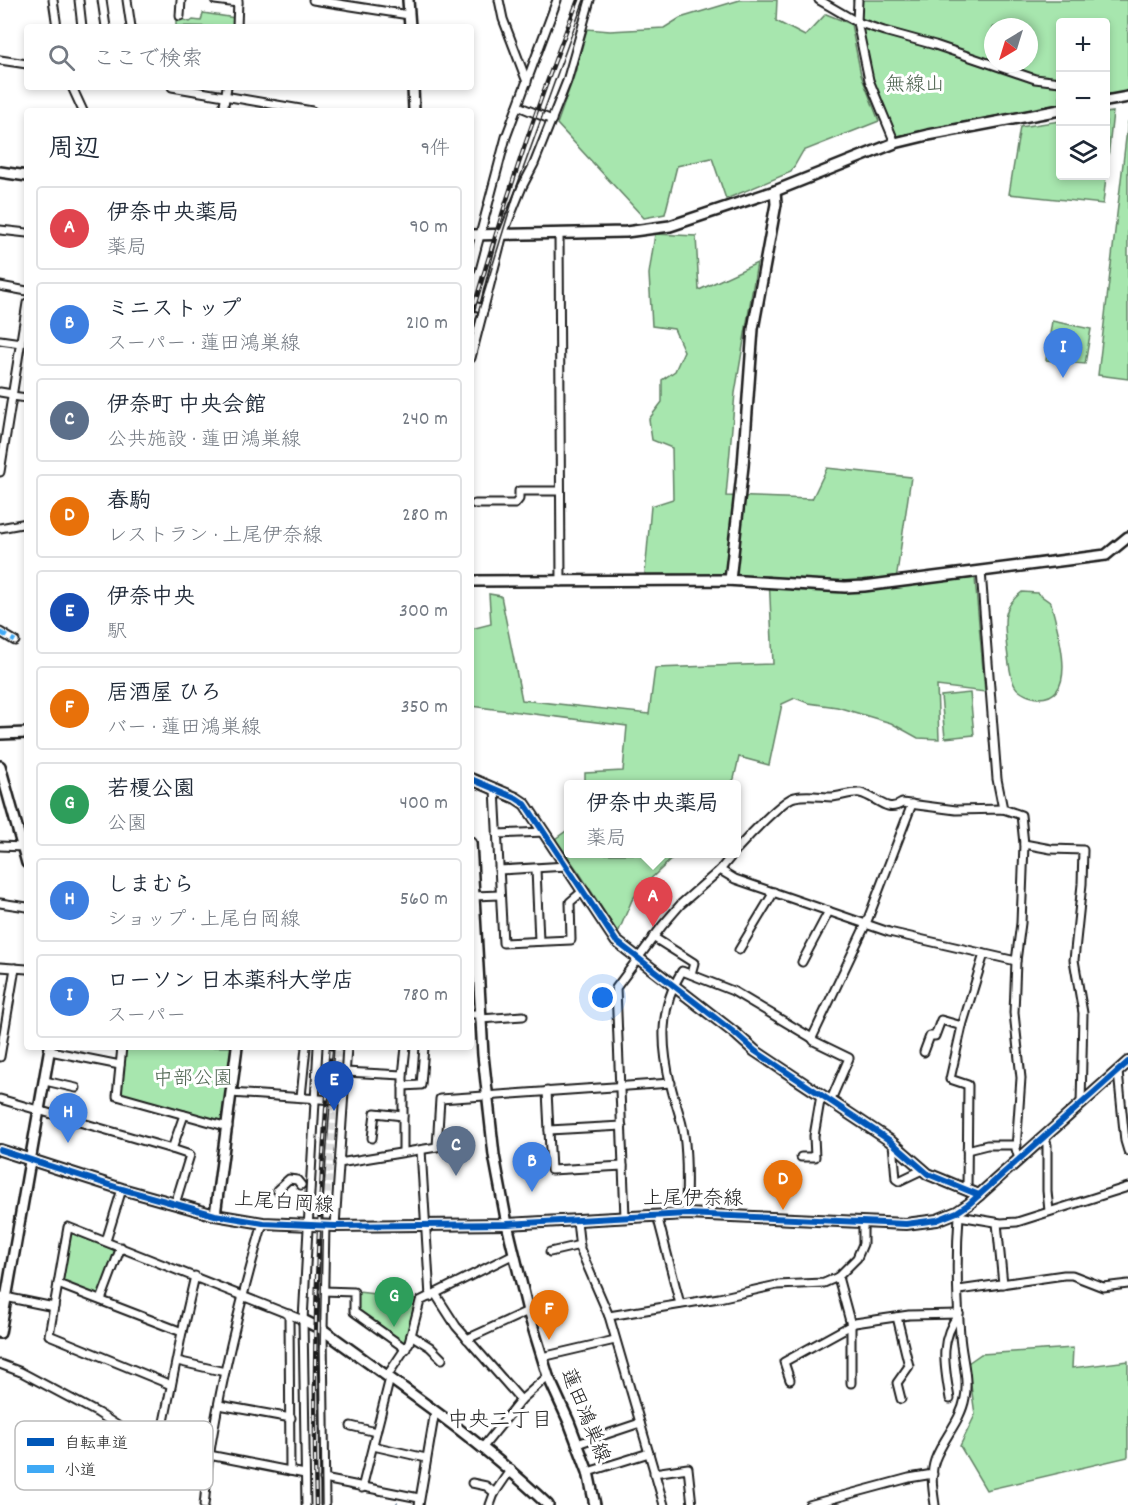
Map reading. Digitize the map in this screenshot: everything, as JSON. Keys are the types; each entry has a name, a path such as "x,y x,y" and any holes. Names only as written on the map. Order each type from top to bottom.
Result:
{"street":[{"path":"54,0 57,24"},
{"path":"79,0 82,24"},
{"path":"102,0 106,24"},
{"path":"127,0 131,24"},
{"path":"180,16 181,0"},
{"path":"215,0 238,1 237,24"},
{"path":"313,0 409,15"},
{"path":"408,0 410,24"},
{"path":"499,0 503,19 527,82"},
{"path":"557,0 506,137 476,235 626,232 661,228 689,221 775,191 895,143 1056,111"},
{"path":"474,347 503,234 567,81 590,0"},
{"path":"819,0 857,22 935,45 1035,79 1056,82"},
{"path":"858,0 857,22 869,80 895,143"},
{"path":"0,60 24,64"},
{"path":"73,90 82,108"},
{"path":"190,90 295,108"},
{"path":"223,108 226,90"},
{"path":"413,90 414,108"},
{"path":"1110,99 1128,97"},
{"path":"518,106 552,120"},
{"path":"0,172 24,176"},
{"path":"730,580 743,466 753,328 776,204 775,191"},
{"path":"0,230 24,233"},
{"path":"559,233 561,582"},
{"path":"0,286 24,290"},
{"path":"474,306 484,309"},
{"path":"0,472 2,445 24,323"},
{"path":"0,340 21,343"},
{"path":"0,392 24,397"},
{"path":"475,504 515,504 519,499 519,491 560,491"},
{"path":"0,528 24,524"},
{"path":"474,581 730,580 845,587 1106,555 1128,537"},
{"path":"981,570 997,779 1003,809"},
{"path":"0,632 15,641"},
{"path":"0,734 24,734"},
{"path":"0,766 2,785 24,851"},
{"path":"474,780 525,804 616,941 760,1055 893,1143 922,1170 978,1195"},
{"path":"495,789 503,943 570,940 570,902 583,891"},
{"path":"741,844 786,801 795,797 834,797 860,793 890,808 902,803 956,810 1003,809 1021,815 1024,844 1014,1013 1021,1094 1018,1159"},
{"path":"812,1038 866,924 912,804"},
{"path":"497,834 545,832"},
{"path":"1024,844 1052,849 1083,850 1074,960 1083,1013 1081,1104"},
{"path":"0,846 23,847"},
{"path":"625,1217 616,988 681,904 730,858"},
{"path":"499,870 567,866"},
{"path":"536,869 539,941"},
{"path":"720,870 735,879 890,932 1016,961"},
{"path":"739,950 774,892"},
{"path":"474,896 500,895"},
{"name":"蓮田鴻巣線","path":"474,896 477,1016 494,1155 507,1224 542,1358 588,1472 595,1505"},
{"path":"0,903 24,907"},
{"path":"802,962 829,911"},
{"path":"654,937 694,963 691,974"},
{"path":"967,1190 968,1085 950,1079 962,1026 984,954"},
{"path":"0,967 24,969"},
{"path":"0,1057 15,968"},
{"path":"686,1214 684,1136 671,1083 663,1027 664,1012 673,986 682,971 733,991 814,1041 849,1058 830,1102"},
{"path":"477,1016 523,1016"},
{"path":"924,1052 930,1036 935,1036 941,1020 962,1026"},
{"path":"0,1334 3,1296 31,1160 50,1050"},
{"path":"54,1050 120,1065"},
{"path":"122,1050 117,1096 228,1127"},
{"path":"215,1215 237,1050"},
{"path":"301,1097 306,1050"},
{"path":"306,1505 303,1320 318,1050"},
{"path":"325,1505 323,1291 339,1163 347,1050"},
{"path":"403,1152 403,1076 406,1050"},
{"path":"403,1086 421,1085 424,1050"},
{"name":"上尾伊奈線","path":"507,1224 686,1214 863,1223 919,1224 937,1220 958,1214 1128,1062"},
{"path":"1118,1071 1128,1151"},
{"path":"345,1072 403,1076"},
{"path":"45,1081 76,1088"},
{"path":"339,1163 437,1147 440,1099 671,1083"},
{"path":"547,1091 551,1170 623,1166"},
{"path":"231,1093 334,1100"},
{"path":"801,1157 815,1157 814,1136 820,1095"},
{"path":"0,1099 39,1108 190,1155 175,1204"},
{"path":"372,1137 375,1113 403,1116"},
{"path":"172,1149 183,1115"},
{"path":"549,1130 622,1126"},
{"path":"1044,1136 1047,1145 1049,1211"},
{"path":"893,1143 896,1179 899,1181 922,1170"},
{"path":"967,1150 987,1145 1017,1145"},
{"name":"上尾白岡線","path":"0,1150 175,1204 215,1215 263,1223 330,1226 507,1224"},
{"path":"421,1150 425,1225 433,1296 466,1339 521,1400"},
{"path":"277,1190 289,1179 297,1180 301,1185"},
{"path":"935,1505 933,1474 935,1460 958,1419 966,1396 967,1382 960,1337 958,1214 997,1222 1017,1222 1128,1187"},
{"path":"106,1241 122,1189"},
{"path":"657,1215 680,1304"},
{"path":"577,1221 580,1245 609,1316 664,1505"},
{"path":"997,1222 1003,1284"},
{"path":"213,1435 242,1295 263,1223"},
{"path":"609,1316 777,1285 824,1283 838,1277 857,1258 863,1244 863,1223"},
{"path":"171,1385 49,1335 68,1227 195,1276 323,1330 483,1447 548,1505"},
{"path":"550,1252 580,1245"},
{"path":"101,1300 121,1247"},
{"path":"362,1488 389,1377 406,1349 420,1301 514,1254"},
{"path":"959,1290 1064,1275 1072,1275 1103,1287 1128,1284"},
{"path":"164,1421 195,1276"},
{"path":"838,1277 852,1325 851,1383"},
{"path":"58,1284 182,1332"},
{"path":"323,1291 354,1292 354,1311 406,1349"},
{"path":"3,1296 54,1307"},
{"path":"466,1339 528,1311"},
{"path":"289,1314 290,1471"},
{"path":"790,1380 784,1362 852,1325 897,1317 959,1314"},
{"path":"950,1399 945,1368 945,1345 950,1326 959,1314"},
{"path":"897,1317 909,1366 897,1383 901,1399"},
{"path":"411,1335 430,1347 442,1359"},
{"path":"542,1358 615,1340"},
{"path":"177,1361 225,1372"},
{"path":"0,1364 21,1372 110,1421"},
{"path":"483,1447 521,1400 548,1376"},
{"path":"219,1405 291,1418"},
{"path":"324,1479 419,1502 435,1411"},
{"path":"577,1444 640,1423"},
{"path":"351,1426 376,1432"},
{"path":"373,1446 426,1458"},
{"path":"588,1472 649,1453"},
{"path":"213,1456 305,1474"},
{"path":"654,1473 688,1468 692,1505"},
{"path":"490,1505 495,1493 511,1470"},
{"path":"809,1505 909,1478 933,1474"},
{"path":"472,1483 486,1485 495,1493"},
{"path":"204,1505 205,1490"}],"green space":[{"path":"740,0 777,0 776,21 805,36 826,14 851,24 861,75 879,121 803,151 791,172 726,199 712,158 677,166 665,214 644,218 557,124 575,73 587,29 610,31 664,28 680,18"},
{"name":"無線山","path":"853,0 1128,0 1128,91 1110,95 1110,18 1056,18 1056,105 944,126 896,138 871,81"},
{"path":"203,13 235,18 234,24 176,24 176,17 190,22 201,21"},
{"path":"1110,112 1113,112 1110,140 1110,126"},
{"path":"1128,121 1128,379 1098,375"},
{"path":"1056,122 1056,180 1106,180 1103,204 1009,194 1020,127"},
{"path":"655,234 696,236 699,290 757,263 735,393 726,496 812,499 827,468 911,477 895,587 975,578 985,692 937,686 939,739 918,738 891,723 837,707 808,703 795,698 782,704 769,765 739,757 733,780 585,780 585,773 623,771 627,726 474,706 474,628 491,624 489,594 501,596 522,700 649,714 655,668 773,664 769,576 645,574 651,506 673,499 672,448 652,440 649,419 662,402 662,380 675,371 684,351 674,329 652,326 649,274"},
{"path":"1052,321 1091,329 1085,364 1046,360"},
{"path":"1022,592 1037,593 1051,603 1063,659 1063,674 1059,686 1052,695 1039,698 1026,695 1017,689 1009,662 1005,628 1006,614 1012,601"},
{"path":"970,693 974,735 945,738 941,696"},
{"path":"564,833 564,852 555,839"},
{"path":"569,858 673,858 643,886 632,900 618,933"},
{"name":"中部公園","path":"125,1050 233,1050 222,1122 119,1095"},
{"path":"69,1232 117,1251 99,1296 61,1283"},
{"path":"358,1292 417,1299 405,1342 402,1343 357,1311"},
{"path":"1073,1348 1072,1368 1128,1361 1128,1457 986,1490 960,1446 975,1415 968,1363 981,1354"}],"tunnel":[{"path":"325,1225 338,1050"}],"tram line":[{"path":"474,326 517,186 584,0"},
{"path":"322,1505 320,1350 323,1202 334,1050"}],"railway":[{"path":"474,307 521,157 578,0"},
{"path":"316,1505 317,1276 331,1050"}],"marked path":[{"path":"0,632 15,641"}],"cycle path":[{"path":"474,780 525,804 616,941 755,1051 889,1140 928,1174 979,1195"},
{"path":"0,1150 122,1189 215,1215 263,1223 335,1226 507,1224 686,1214 906,1224 937,1220 969,1204 1128,1062"}],"place":[{"name":"ローソン 日本薬科大学店","path":"1063,378"},
{"name":"伊奈中央薬局","path":"653,927"},
{"name":"伊奈中央","path":"334,1111"},
{"name":"しまむら","path":"68,1143"},
{"name":"伊奈町 中央会館","path":"456,1176"},
{"name":"ミニストップ","path":"532,1192"},
{"name":"春駒","path":"783,1210"},
{"name":"若榎公園","path":"394,1327"},
{"name":"居酒屋 ひろ","path":"549,1340"}],"district":[{"name":"中央二丁目","path":"500,1422"}]}
